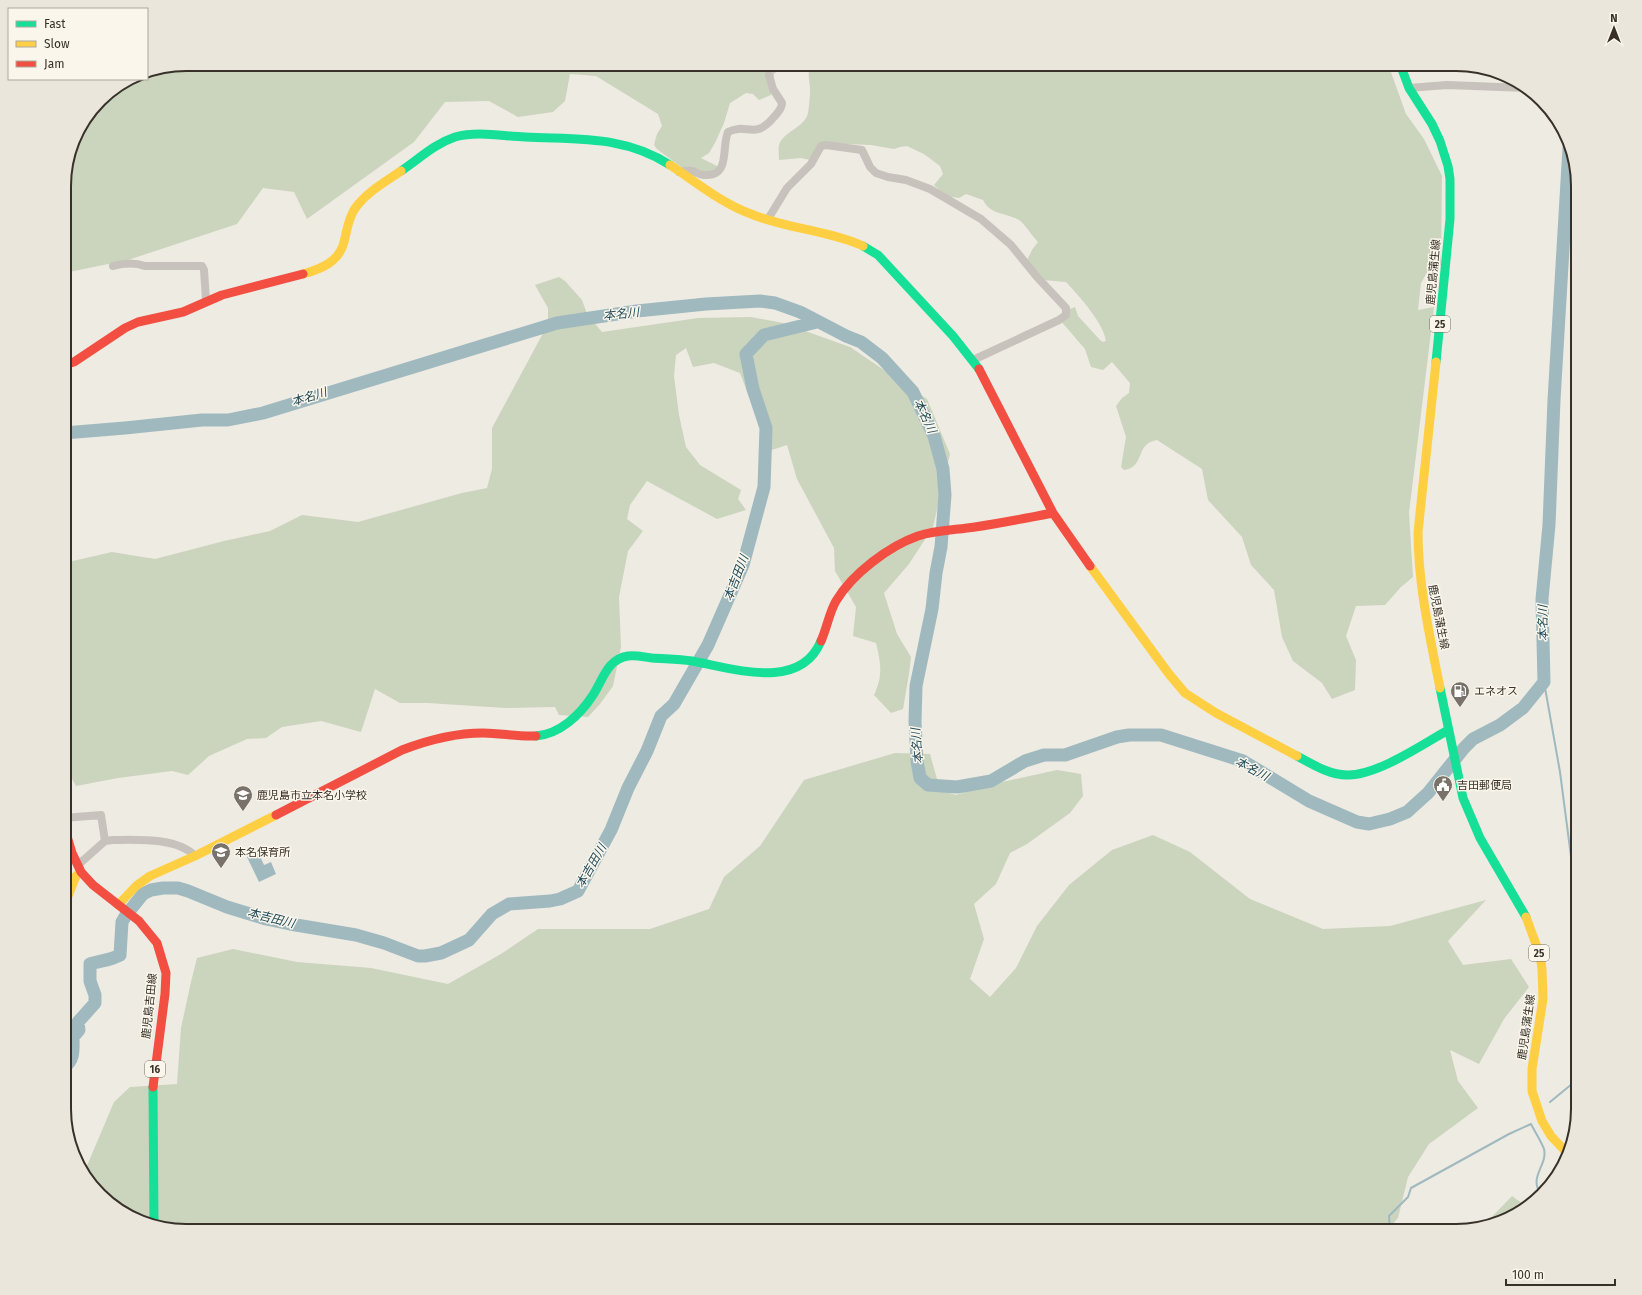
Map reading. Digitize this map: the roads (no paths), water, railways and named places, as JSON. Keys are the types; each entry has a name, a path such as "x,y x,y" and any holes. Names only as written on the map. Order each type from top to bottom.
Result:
{"street":[{"name":"鹿児島蒲生線","path":"1403,71 1410,88 1432,124 1440,141 1448,166 1450,180 1450,219 1432,409 1420,508 1418,556 1421,586 1448,730 1463,798 1480,838 1525,914 1540,955 1543,999 1532,1069 1532,1091 1542,1121 1551,1136 1564,1149"},
{"path":"678,172 691,170 702,175 713,174 720,170 724,162 725,143 728,132 733,129 755,130 767,126 780,110 782,103 773,89 769,75"},
{"path":"1410,88 1447,85 1515,88"},
{"path":"71,363 125,328 138,322 183,312 206,300 222,294 320,269 339,255 344,245 349,220 359,204 428,151 446,140 460,136 484,135 616,142 637,148 678,172 724,202 751,215 842,236 866,246 887,264 973,360 983,375 1053,513 1169,674 1185,693 1216,713 1319,767 1337,774 1358,774 1375,769 1448,730"},
{"path":"768,219 787,188 811,164 821,146 826,145 862,150 870,167 876,172 888,177 906,180 930,189 981,220 1011,245 1037,277 1066,308 1066,315 1059,320 973,360"},
{"path":"113,266 121,264 138,264 145,266 202,266 204,270 206,300"},
{"path":"122,907 143,880 195,856 414,745 482,732 528,737 541,736 555,730 567,723 584,708 595,692 609,665 619,658 629,656 691,661 710,666 779,673 800,666 814,654 820,646 840,593 848,584 898,544 931,532 964,529 1053,513"},
{"path":"71,817 101,815 105,841"},
{"path":"71,888 79,868 105,841 158,840 190,850 195,856"},
{"name":"鹿児島吉田線","path":"71,857 93,885 139,921 157,943 162,954 166,973 165,994 153,1090 154,1219"}],"water":[{"path":"258,852 264,865 271,862 276,874 259,882 247,857"}],"waterway":[{"name":"本名川","path":"71,432 202,420 228,420 263,413 557,323 637,311 706,304 760,301 775,303 800,312 846,336 861,342 882,358 913,392 934,436 943,469 945,495 941,547 936,573 932,609 916,686 915,722 917,761 920,778 928,785 957,787 991,781 1025,761 1044,755 1065,755 1117,737 1129,735 1161,735 1243,761 1309,801 1357,822 1369,824 1390,819 1407,812 1428,793 1473,739 1500,725 1523,708 1544,682 1542,599 1549,525 1554,400 1568,162"},
{"name":"本吉田川","path":"71,1059 73,1037 79,1030 78,1022 95,1003 95,995 90,981 90,964 120,955 122,922 143,894 151,890 178,888 227,907 266,919 356,935 384,943 418,956 441,953 469,940 492,914 509,904 550,901 560,899 578,891 611,830 628,788 647,751 661,716 674,704 708,645 743,565 764,487 766,428 753,389 746,354 764,335 817,322"},
{"path":"1544,682 1560,772 1571,856"},
{"path":"1550,1102 1571,1085"},
{"path":"1390,1224 1389,1216 1408,1197 1411,1188 1509,1134 1531,1124 1544,1149 1543,1160 1537,1177 1538,1189"}],"place":[{"name":"エネオス","path":"1460,708"},
{"name":"吉田郵便局","path":"1443,802"},
{"name":"鹿児島市立本名小学校","path":"243,812"},
{"name":"本名保育所","path":"221,869"}]}
